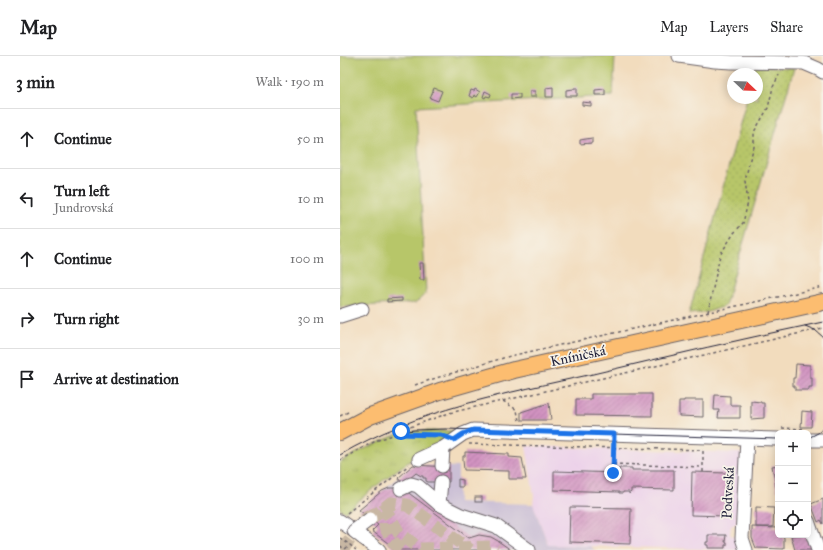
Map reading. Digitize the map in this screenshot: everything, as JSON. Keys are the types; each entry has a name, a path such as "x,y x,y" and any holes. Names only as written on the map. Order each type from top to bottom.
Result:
{"main road":[{"name":"Kníničská","path":"340,432 370,416 440,391 514,370 823,302"}],"street":[{"path":"679,56 720,61 804,63 823,72"},
{"path":"340,316 362,309"},
{"path":"419,459 460,442 463,434 473,430 775,439"},
{"name":"Podveská","path":"746,550 742,538 747,438"},
{"path":"811,440 823,440"},
{"path":"442,466 443,448"},
{"path":"439,504 441,482"},
{"path":"401,489 411,484 418,486 439,504 461,515 496,526 530,550"},
{"path":"343,517 358,535 379,550"},
{"path":"358,535 370,519"},
{"path":"811,530 818,550"}],"path":[{"path":"708,312 720,255 734,233 743,223 748,202 746,181 754,147 754,132 768,108 773,87 785,63"},
{"path":"340,460 364,447 410,427 449,413 823,328"},
{"path":"396,434 441,435 460,442 703,450"},
{"path":"613,473 614,434"},
{"path":"613,464 704,467"},
{"path":"343,517 351,514"},
{"path":"340,538 356,550"},
{"path":"340,546 346,550 350,546"}],"shaded area":[{"path":"526,446 741,453 737,523 731,526 730,535 737,538 740,550 548,545 533,504 534,496"},
{"path":"413,465 458,467 458,502 533,504 548,545 590,546 595,550 397,550 372,531 378,525 359,510"}],"green space":[{"path":"340,56 615,56 613,96 416,107 426,293 416,303 340,307"},
{"path":"756,66 794,68 725,306 708,312 689,314 745,104 763,104 763,68 756,68"},
{"path":"419,431 460,431 405,465 345,512 340,509 340,462 364,449 400,433"}],"building":[{"path":"553,87 553,97 546,97 546,88"},
{"path":"434,88 442,91 438,101 430,98"},
{"path":"577,88 577,96 566,96 566,90"},
{"path":"475,89 480,92 477,97 474,95 473,98 469,96 471,90 474,91"},
{"path":"605,89 605,95 595,95 595,90"},
{"path":"485,91 491,94 490,97 483,97"},
{"path":"530,91 535,91 535,97 530,97"},
{"path":"511,94 520,94 520,98 511,99"},
{"path":"582,102 591,103 591,106 582,105"},
{"path":"592,138 592,143 580,144 580,140"},
{"path":"419,263 423,263 424,280 420,280"},
{"path":"402,298 402,301 387,302 387,299"},
{"path":"796,364 810,365 812,387 809,387 809,390 795,390 795,386 793,386"},
{"path":"591,394 652,394 652,416 576,415 576,399 591,399"},
{"path":"715,395 730,396 730,405 740,405 740,418 718,418 719,410 714,410"},
{"path":"703,400 703,417 679,416 679,401"},
{"path":"751,401 764,403 764,418 751,419"},
{"path":"549,403 551,420 521,420 521,412"},
{"path":"802,411 812,412 811,427 801,427"},
{"path":"465,452 509,454 509,457 522,458 526,479 509,479 509,471 464,470 463,456 465,456"},
{"path":"413,465 449,467 449,482 428,482 426,481 426,478 423,478 423,476 416,473 403,484 398,478"},
{"path":"772,466 775,466 775,481"},
{"path":"619,468 632,468 632,470 674,470 674,490 631,489 629,494 629,492 619,493 554,490 554,471 619,473"},
{"path":"692,472 727,473 726,516 691,515"},
{"path":"458,479 463,480 463,487 458,487"},
{"path":"389,488 398,488 406,491 469,538 479,535 491,537 511,550 397,550 372,531 378,525 359,510 382,491"},
{"path":"475,497 482,497 482,502 475,502"},
{"path":"823,499 823,524 821,520 818,522 811,504"},
{"path":"570,507 631,508 630,544 569,542"},
{"path":"756,507 774,508 773,527 756,527"},
{"path":"752,527 775,528 775,538 784,538 784,549 756,548 752,538"},
{"path":"708,535 726,535 725,542 727,542 727,545 725,545 725,548 708,548 706,542 708,542"},
{"path":"792,538 809,538 815,550 795,550"}],"tunnel":[{"path":"370,519 391,503 407,505 470,550"},
{"path":"342,550 368,517 385,509 399,533 421,550"},
{"path":"385,523 385,527 394,543 403,550"},
{"path":"420,549 492,547 496,550"}],"tram line":[{"path":"340,455 369,439 400,426 495,396 823,322"},
{"path":"805,326 815,330 823,337"},
{"path":"393,433 414,430 446,429 775,439"},
{"path":"811,436 823,429"}],"route":[{"path":"401,431 396,434 441,435 454,440 473,430 614,434 613,473"}]}
